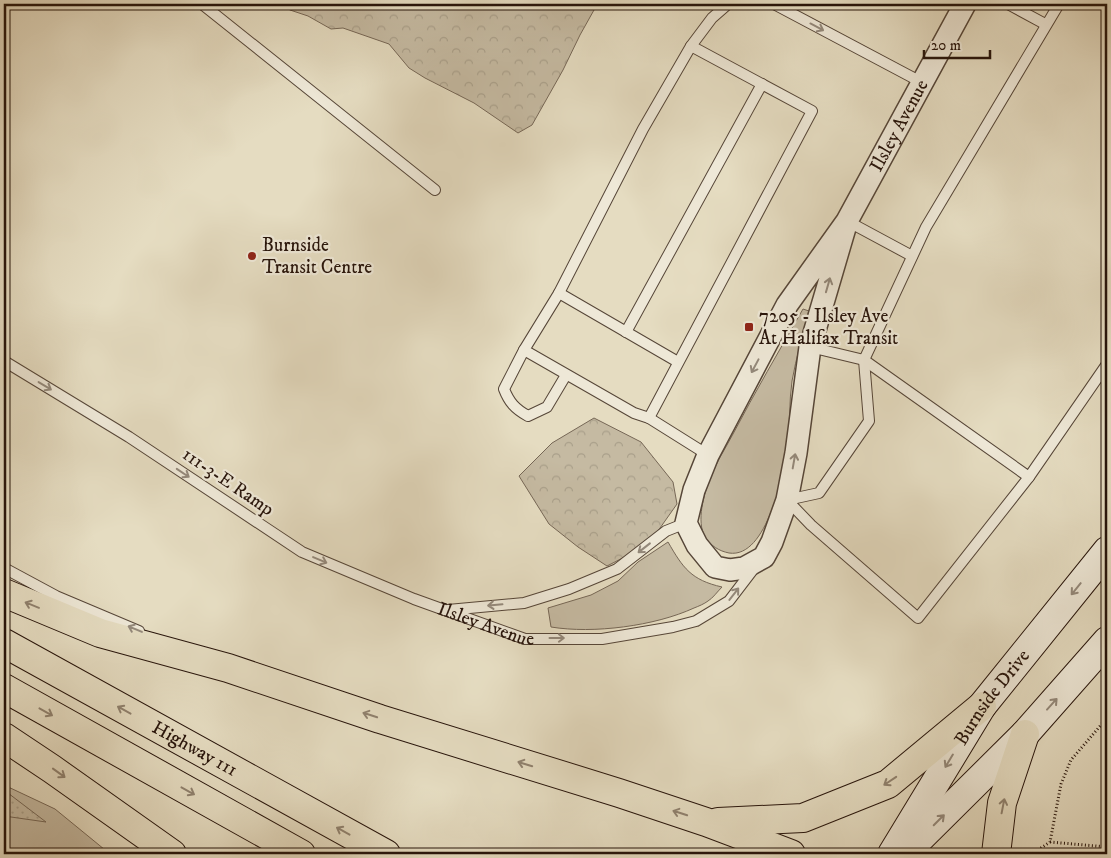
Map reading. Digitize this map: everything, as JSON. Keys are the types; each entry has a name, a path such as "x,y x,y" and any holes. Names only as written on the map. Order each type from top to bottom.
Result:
{"highway":[{"path":"4,593 100,633 228,668 380,719 706,822 791,854"},
{"name":"Highway 111","path":"4,643 386,854"},
{"path":"4,688 301,854"},
{"path":"706,822 803,818 888,784 982,706"},
{"path":"996,854 1002,803 1026,734"},
{"path":"4,737 52,768 172,854"}],"main road":[{"name":"Burnside Drive","path":"892,854 982,706 1107,551"},
{"path":"904,854 1026,734 1107,641"}],"street":[{"name":"Ilsley Avenue","path":"686,523 694,490 708,455 787,306 846,221 965,4"},
{"name":"Ilsley Avenue","path":"764,557 772,542 787,500 796,453 810,346 846,221"},
{"path":"686,523 697,545 715,567 730,570 744,568 764,557"}],"lane":[{"path":"202,4 435,190"},
{"path":"566,375 547,407 528,416 509,402 504,389 524,350 559,293 643,129 691,46 712,18 728,4"},
{"path":"774,4 923,83"},
{"path":"1008,4 1045,24"},
{"path":"1058,4 926,227 864,360 869,420 819,492 787,500 811,525 918,618 1029,478 1107,364"},
{"path":"649,418 812,111 691,46"},
{"path":"626,332 762,84"},
{"path":"846,221 912,256"},
{"path":"559,293 678,362"},
{"path":"810,346 864,360 1029,478"},
{"path":"524,350 634,413 649,418 708,455"},
{"name":"111-3-E Ramp","path":"4,361 129,437 302,552 443,610"},
{"name":"Ilsley Avenue","path":"443,610 524,603 569,589 617,569 666,531 686,523"},
{"name":"Ilsley Avenue","path":"443,610 525,639 602,639 630,635 696,621 729,602 764,557"},
{"path":"4,568 56,596 228,668"}],"path":[{"path":"1050,842 1061,784 1071,760 1107,718"},
{"path":"1032,854 1050,842 1107,846"}],"green space":[{"path":"281,4 596,4 563,70 532,125 518,133 474,103 409,68 389,44 343,28 331,29"},
{"path":"803,309 809,311 792,381 788,445 778,493 763,529 754,542 742,551 725,552 710,543 702,531 703,499 712,472"},
{"path":"594,418 641,442 673,482 677,504 648,545 607,566 578,547 549,524 519,476 552,443"},
{"path":"668,542 678,559 695,577 722,587 710,600 678,614 643,624 586,630 551,627 548,608 591,595 618,581 638,562"},
{"path":"4,785 55,809 110,854 10,854 4,852"},
{"path":"4,790 46,822 4,816"}],"place":[{"name":"Burnside Transit Centre","path":"252,256"},
{"name":"7205 - Ilsley Ave At Halifax Transit","path":"749,327"}]}
